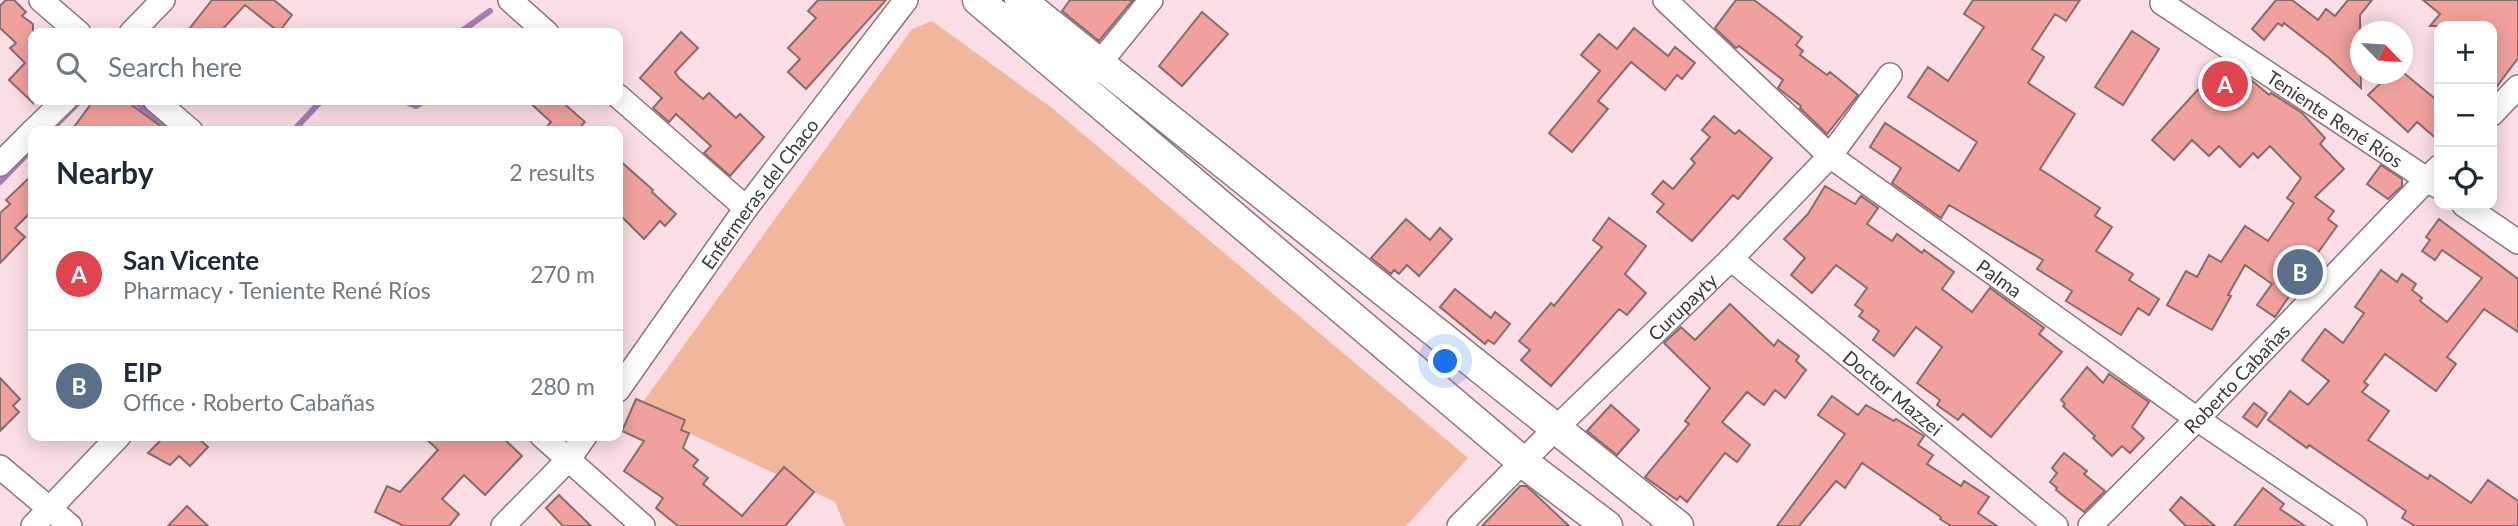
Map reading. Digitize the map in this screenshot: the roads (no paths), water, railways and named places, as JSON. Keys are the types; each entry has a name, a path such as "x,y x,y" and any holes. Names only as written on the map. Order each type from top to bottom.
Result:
{"main road":[{"path":"978,0 1524,463 1607,526"},
{"path":"1020,0 1678,526"}],"street":[{"path":"41,0 73,28"},
{"path":"136,28 163,0"},
{"path":"510,0 541,28"},
{"name":"Enfermeras del Chaco","path":"623,383 746,208 906,0"},
{"path":"1081,86 1151,0"},
{"name":"Palma","path":"1665,0 1830,156 2197,419 2356,526"},
{"name":"Teniente René Ríos","path":"2162,3 2434,177"},
{"name":"Curupayty","path":"1459,526 1731,259 1830,156 1890,75"},
{"path":"2497,109 2518,87"},
{"path":"623,100 746,208"},
{"path":"38,126 60,105"},
{"path":"161,105 185,126"},
{"path":"0,164 28,136"},
{"name":"Roberto Cabañas","path":"2090,526 2434,179"},
{"path":"2471,210 2518,242"},
{"name":"Doctor Mazzei","path":"1731,259 2056,526"},
{"path":"33,526 114,441"},
{"path":"548,441 643,526"},
{"path":"503,526 569,459 582,441"},
{"path":"0,467 70,526"}],"waterway":[{"path":"466,28 490,11"},
{"path":"55,126 76,105"},
{"path":"139,105 165,126"},
{"path":"298,126 317,105"},
{"path":"414,105 418,105"},
{"path":"0,182 28,153"}],"place":[{"name":"San Vicente","path":"2225,84"},
{"name":"EIP","path":"2300,272"}]}
